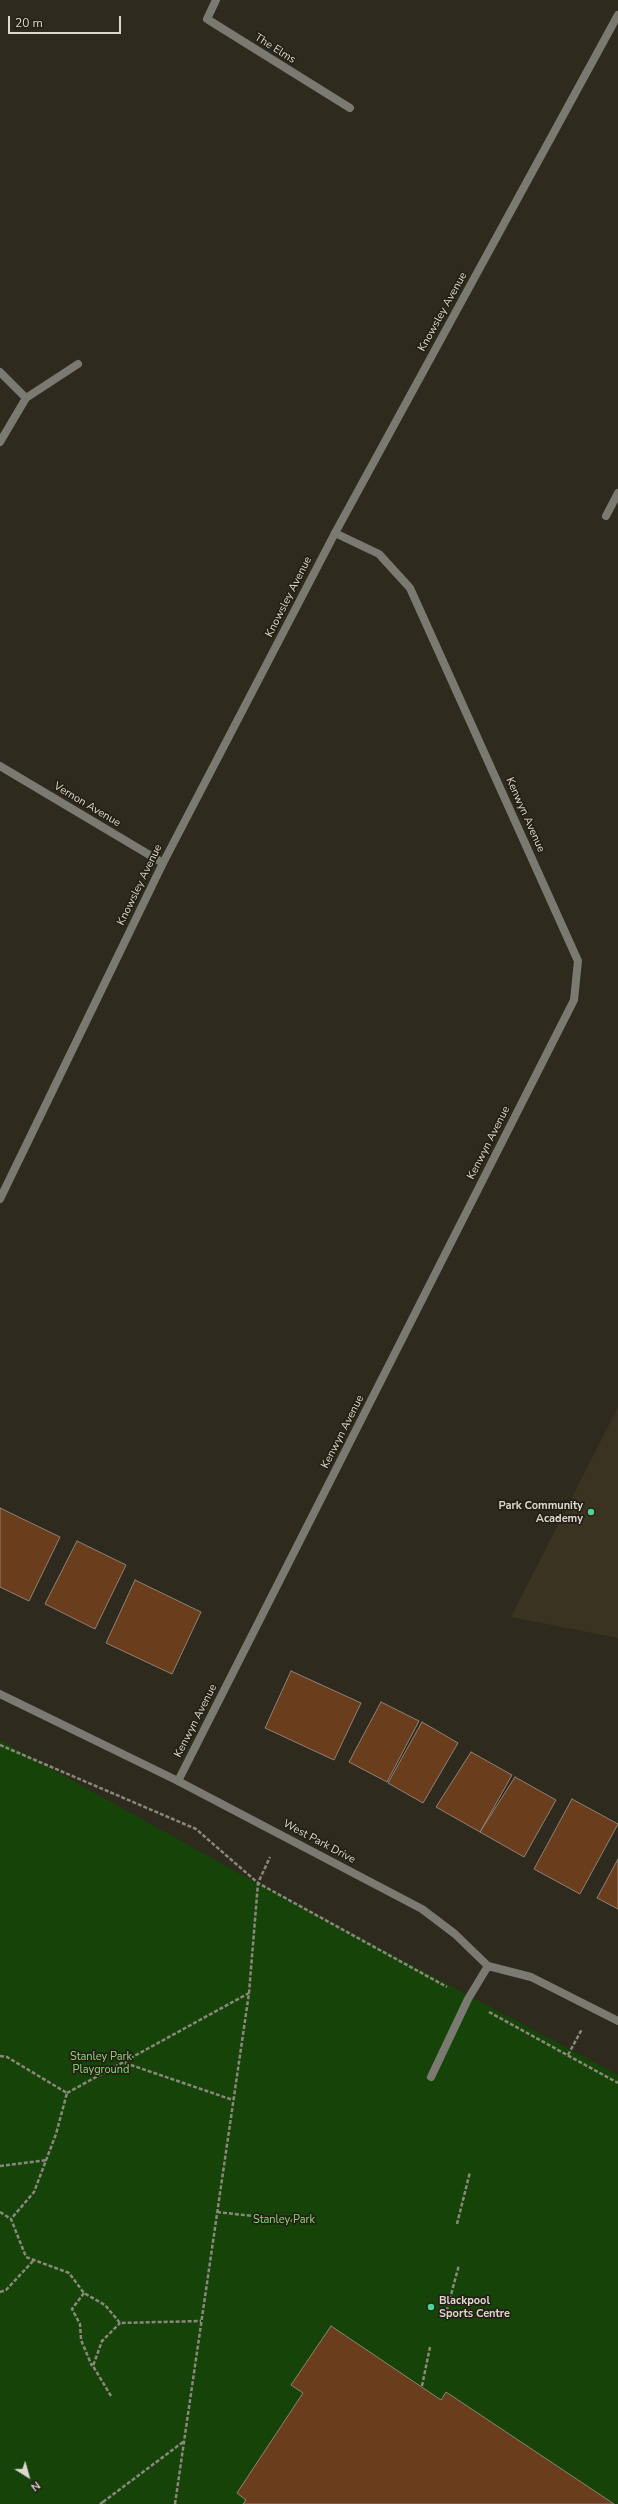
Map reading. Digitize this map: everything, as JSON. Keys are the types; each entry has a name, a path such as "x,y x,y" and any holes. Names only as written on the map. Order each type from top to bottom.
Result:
{"street":[{"name":"The Elms","path":"216,0 207,19 350,108"},
{"name":"Knowsley Avenue","path":"0,1200 163,863 335,533 618,15"},
{"path":"0,442 26,398 78,364"},
{"path":"0,372 26,398"},
{"path":"606,516 618,493"},
{"name":"Kenwyn Avenue","path":"178,1781 574,1000 578,961 410,588 378,554 335,533"},
{"name":"Vernon Avenue","path":"0,766 163,863"},
{"name":"West Park Drive","path":"0,1694 178,1781 422,1909 455,1934 488,1966 531,1977 618,2021"},
{"path":"431,2077 468,1999 488,1966"}],"path":[{"path":"0,1745 196,1828 258,1883 446,1986"},
{"path":"174,2504 249,1993 258,1883"},
{"path":"11,2218 34,2192 47,2160 66,2093 249,1993"},
{"path":"489,2012 618,2083"},
{"path":"568,2055 583,2027"},
{"path":"0,2056 7,2057 66,2093"},
{"path":"124,2062 233,2100"},
{"path":"0,2166 47,2160"},
{"path":"457,2224 470,2172"},
{"path":"0,2212 11,2218 26,2257 69,2273 84,2293 105,2305 120,2324"},
{"path":"217,2212 297,2220"},
{"path":"0,2292 6,2290 34,2260"},
{"path":"445,2317 459,2265"},
{"path":"84,2293 72,2309 80,2324 81,2340 92,2366 111,2396"},
{"path":"92,2366 102,2341 120,2324 201,2321"},
{"path":"422,2386 430,2347"},
{"path":"102,2503 184,2442"}],"shaded area":[{"name":"Park Community Academy","path":"618,1407 618,1638 511,1617"}],"green space":[{"name":"Stanley Park","path":"0,1740 233,1870 618,2075 618,2504 0,2504"}],"building":[{"path":"0,1508 60,1537 29,1601 0,1587"},
{"path":"77,1541 126,1565 95,1629 45,1604"},
{"path":"135,1580 201,1612 172,1674 106,1643"},
{"path":"291,1671 361,1703 334,1760 265,1728"},
{"path":"381,1702 419,1721 387,1782 349,1762"},
{"path":"422,1722 458,1743 423,1803 388,1783"},
{"path":"471,1752 512,1775 480,1832 436,1807"},
{"path":"515,1777 556,1800 524,1857 480,1832"},
{"path":"572,1799 618,1824 580,1894 534,1869"},
{"path":"618,1859 618,1909 597,1898"},
{"path":"331,2326 441,2400 446,2392 614,2504 243,2504 246,2500 237,2493 303,2393 291,2385"}],"place":[{"name":"Park Community Academy","path":"591,1512"},
{"name":"Blackpool Sports Centre","path":"431,2307"}],"park label":[{"name":"Stanley Park Playground","path":"101,2063"}]}
